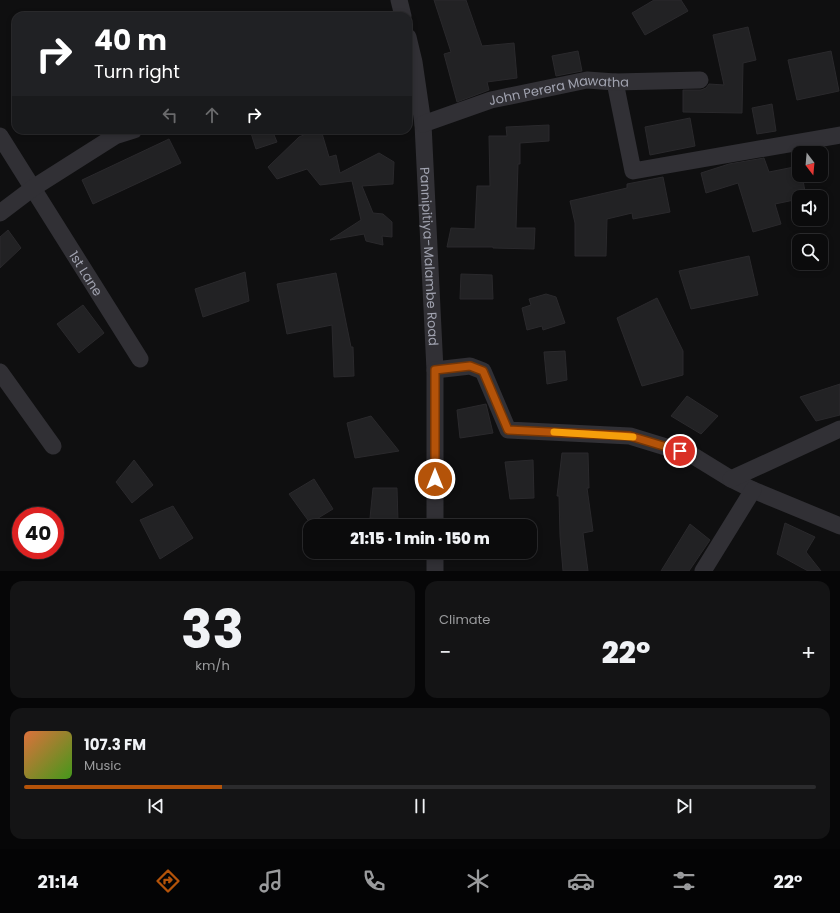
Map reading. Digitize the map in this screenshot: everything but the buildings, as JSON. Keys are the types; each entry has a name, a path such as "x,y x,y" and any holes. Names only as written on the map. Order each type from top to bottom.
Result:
{"street":[{"path":"398,0 402,12"},
{"name":"Pannipitiya-Malambe Road","path":"412,68 423,124 435,370 435,519"},
{"name":"John Perera Mawatha","path":"423,124 491,100 587,80 616,82 700,80"},
{"path":"616,82 633,171 840,135"},
{"path":"0,213 33,188 115,136 121,134"},
{"name":"1st Lane","path":"0,136 140,359"},
{"path":"435,370 470,366 483,371 508,430 630,436 692,455 731,479 753,490 840,526"},
{"path":"0,372 53,446"},
{"path":"731,479 840,429"},
{"path":"703,571 753,490"},
{"path":"435,559 435,571"}],"slow traffic":[{"path":"554,432 633,437"}],"route":[{"path":"435,479 435,370 470,366 483,371 508,430 630,436 680,451"}]}
